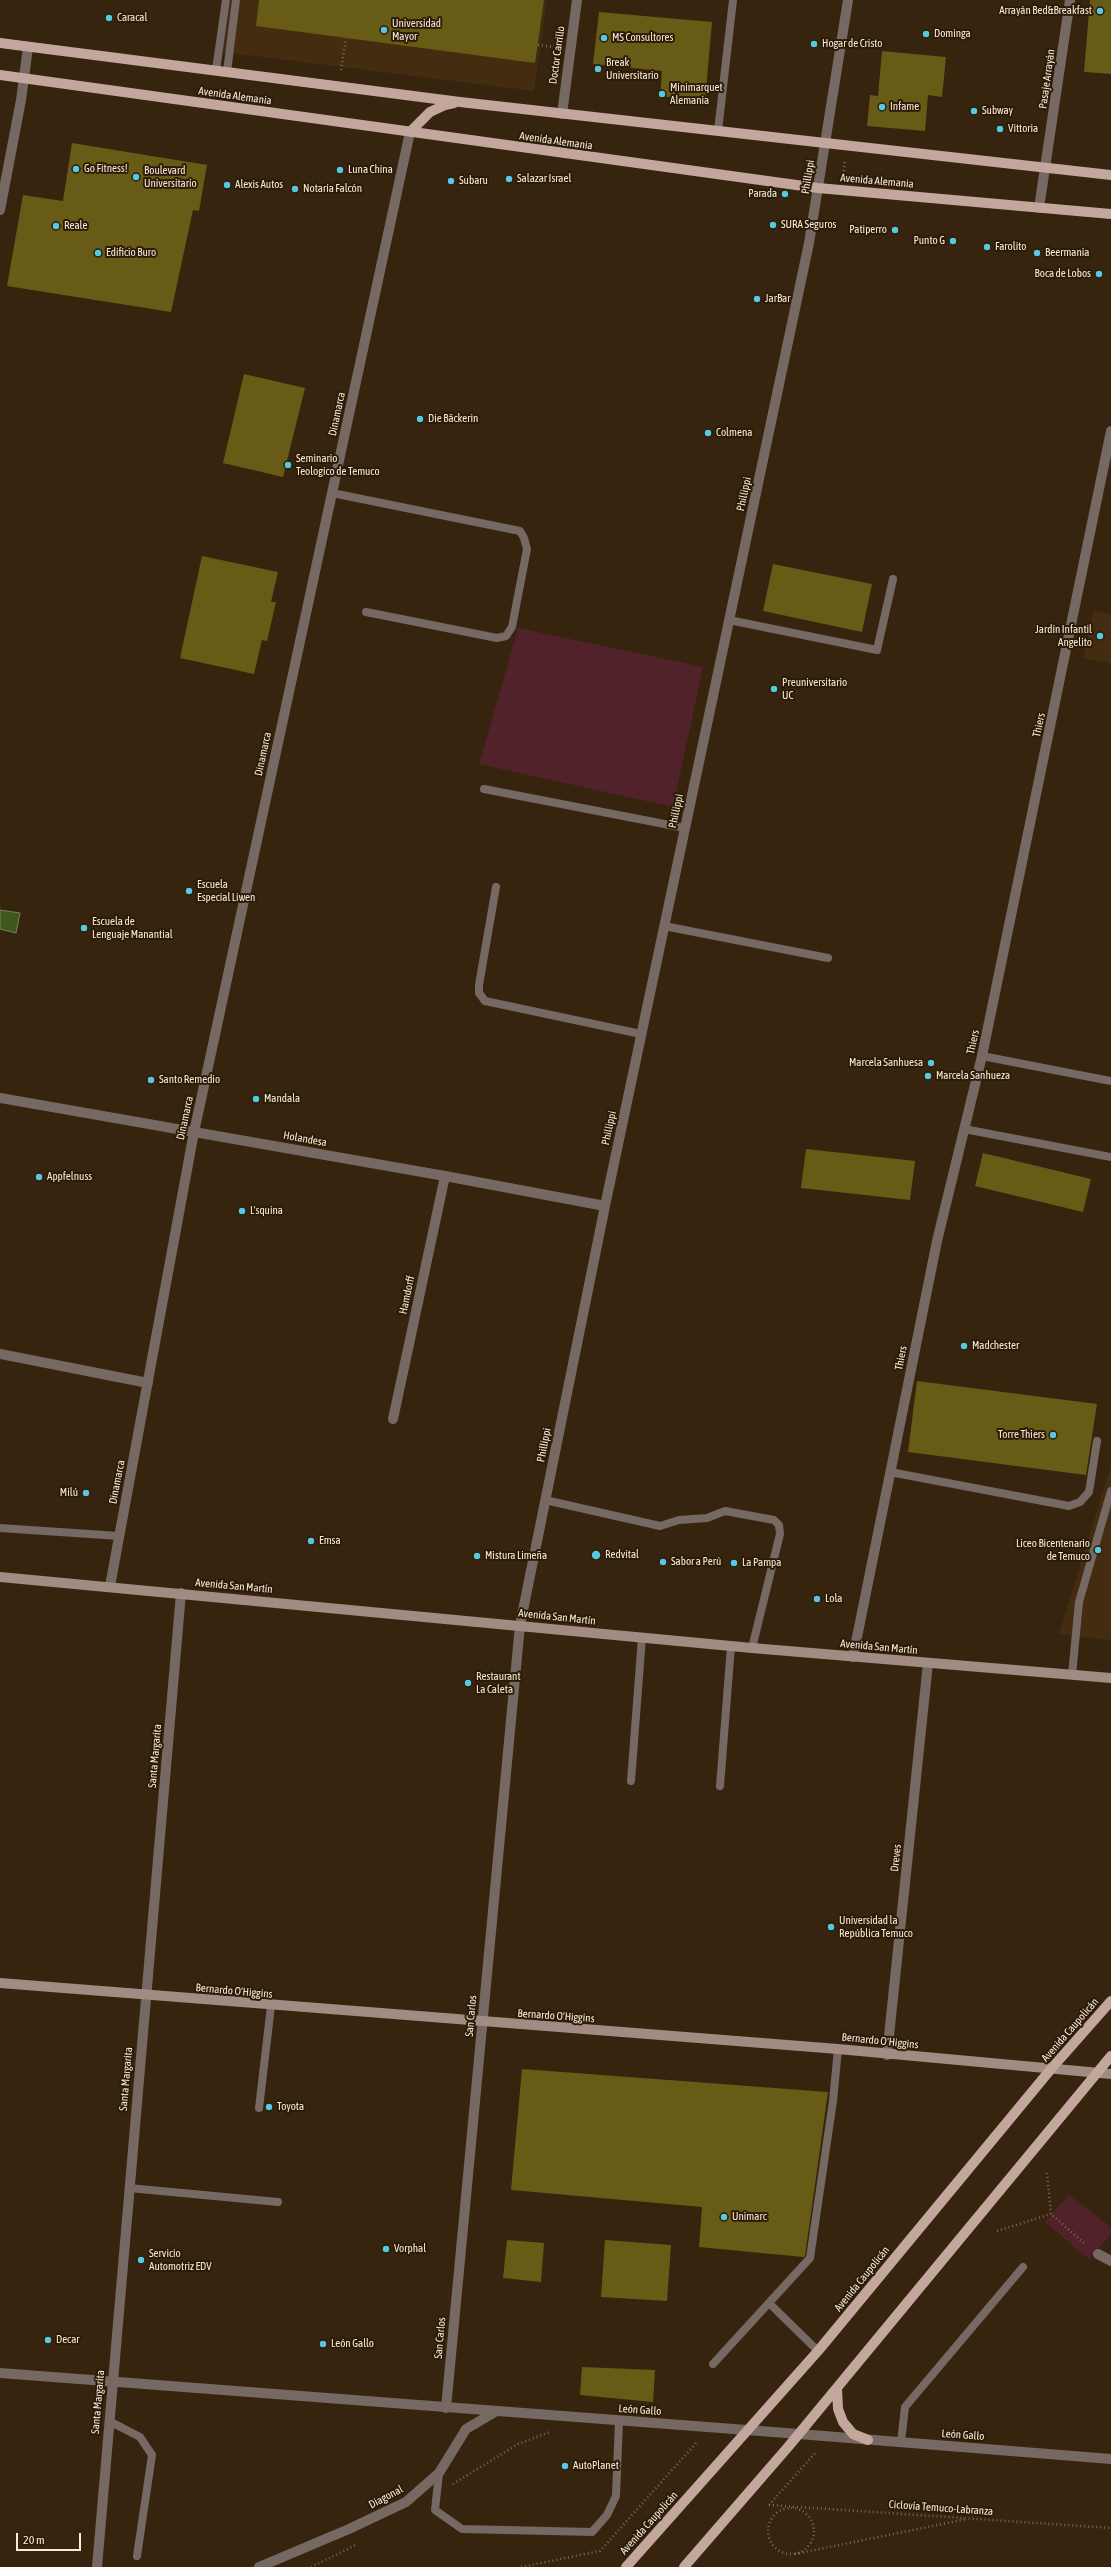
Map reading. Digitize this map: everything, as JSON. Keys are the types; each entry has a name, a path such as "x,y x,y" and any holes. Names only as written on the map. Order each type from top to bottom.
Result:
{"main road":[{"name":"Avenida Alemania","path":"0,43 460,102 1111,175"},
{"name":"Avenida Alemania","path":"0,75 818,188 1111,214"},
{"path":"410,132 430,112 445,105 460,102"},
{"name":"Avenida San Martín","path":"0,1577 110,1586 752,1648 1111,1678"},
{"name":"Bernardo O'Higgins","path":"0,1983 482,2023 838,2049 887,2055 1111,2074"},
{"name":"Avenida Caupolicán","path":"626,2567 818,2352 1051,2069 1111,2001"},
{"path":"684,2567 837,2389 1111,2056"},
{"path":"837,2389 838,2409 843,2422 853,2434 868,2440"}],"street":[{"name":"Doctor Carrillo","path":"562,114 577,0"},
{"name":"Phillippi","path":"520,1625 605,1206 809,243 848,0"},
{"name":"Pasaje Arrayán","path":"1040,208 1047,168 1070,0"},
{"path":"0,210 24,78 28,47"},
{"name":"Dinamarca","path":"110,1586 194,1132 410,132"},
{"name":"Thiers","path":"853,1657 937,1242 982,1056 1111,431"},
{"name":"Holandesa","path":"0,1098 445,1176 605,1206"},
{"name":"Hamdorff","path":"393,1419 445,1176"},
{"path":"0,1354 148,1383"},
{"name":"Santa Margarita","path":"98,2567 108,2421 181,1593"},
{"name":"San Carlos","path":"446,2408 520,1625"},
{"name":"Dreves","path":"887,2055 928,1663"},
{"path":"1098,2254 1111,2261"},
{"name":"León Gallo","path":"0,2373 112,2383 748,2430 1111,2459"},
{"name":"Diagonal","path":"259,2567 350,2529 406,2502 439,2472 466,2429 496,2412"}],"lane":[{"path":"216,70 226,0"},
{"path":"227,72 236,0"},
{"path":"718,131 733,0"},
{"path":"332,493 520,531 524,538 527,549 512,627 506,636 497,638 366,612"},
{"path":"729,620 877,650 893,579"},
{"path":"484,789 685,828"},
{"path":"496,887 479,985 479,993 485,1000 641,1034"},
{"path":"664,926 828,958"},
{"path":"982,1056 1111,1081"},
{"path":"964,1129 1111,1157"},
{"path":"890,1472 1069,1506 1080,1502 1089,1492 1097,1441"},
{"path":"1072,1675 1079,1602 1111,1491"},
{"path":"545,1500 660,1526 679,1520 707,1518 725,1511 774,1520 780,1525 780,1534 752,1648"},
{"path":"0,1528 119,1536"},
{"path":"631,1781 642,1637"},
{"path":"720,1786 731,1646"},
{"path":"259,2108 271,2006"},
{"path":"713,2364 770,2304 810,2258 833,2101 838,2049"},
{"path":"129,2188 278,2202"},
{"path":"901,2442 904,2407 1023,2267"},
{"path":"770,2304 818,2352"},
{"path":"108,2421 140,2437 152,2455 137,2556"},
{"path":"439,2472 435,2510 462,2529 592,2532 606,2515 616,2496 619,2421"}],"path":[{"path":"341,70 346,38"},
{"path":"538,45 554,47"},
{"path":"841,190 847,146"},
{"path":"1047,2173 1051,2214 1098,2254"},
{"path":"997,2231 1051,2214"},
{"path":"437,2494 518,2444 552,2432"},
{"name":"Ciclovía Temuco-Labranza","path":"769,2505 1111,2528"},
{"path":"795,2554 808,2548 812,2541 814,2527 807,2514 793,2507 778,2512 772,2517 768,2532 773,2546 780,2552 795,2554 972,2518"},
{"path":"311,2567 358,2544"},
{"path":"522,2567 600,2551"}],"shaded area":[{"name":"Universidad Mayor","path":"230,0 547,0 534,91 223,52"},
{"name":"Jardín Infantil Angelito","path":"1094,610 1111,614 1111,664 1083,658"},
{"path":"518,628 703,667 673,807 479,764"},
{"path":"0,910 20,913 16,933 0,929"},
{"name":"Liceo Bicentenario de Temuco","path":"1111,1465 1111,1640 1059,1634"},
{"path":"1069,2195 1111,2227 1111,2234 1089,2259 1045,2222"}],"building":[{"path":"259,0 544,0 535,63 256,26"},
{"path":"1090,0 1111,0 1111,74 1084,72"},
{"path":"599,12 712,22 705,101 660,96 662,71 593,64"},
{"path":"882,51 946,57 942,97 928,95 925,131 867,126 870,95 878,96"},
{"name":"Edificio Buro","path":"72,143 207,165 199,211 193,210 171,312 7,286 23,195 63,201"},
{"path":"244,374 305,388 283,477 223,463"},
{"path":"202,556 278,572 271,602 276,602 267,641 262,640 254,674 180,658"},
{"path":"773,564 872,584 862,632 763,611"},
{"path":"806,1149 915,1161 910,1200 801,1188"},
{"path":"983,1153 1091,1179 1083,1212 975,1186"},
{"path":"917,1381 1097,1404 1086,1475 908,1452"},
{"path":"522,2069 828,2092 805,2256 699,2247 702,2207 511,2190"},
{"path":"507,2240 544,2243 541,2282 503,2278"},
{"path":"605,2240 671,2245 667,2301 601,2297"},
{"path":"582,2367 655,2370 653,2402 580,2395"}],"place":[{"name":"Arrayán Bed&Breakfast","path":"1100,11"},
{"name":"Caracal","path":"109,18"},
{"name":"Universidad Mayor","path":"384,30"},
{"name":"Dominga","path":"926,34"},
{"name":"MS Consultores","path":"604,38"},
{"name":"Hogar de Cristo","path":"814,44"},
{"name":"Break Universitario","path":"598,69"},
{"name":"Minimarquet Alemania","path":"662,94"},
{"name":"Infame","path":"882,107"},
{"name":"Subway","path":"974,111"},
{"name":"Vittoria","path":"1000,129"},
{"name":"Go Fitness!","path":"76,169"},
{"name":"Luna China","path":"340,170"},
{"name":"Boulevard Universitario","path":"136,177"},
{"name":"Salazar Israel","path":"509,179"},
{"name":"Subaru","path":"451,181"},
{"name":"Alexis Autos","path":"227,185"},
{"name":"Notaría Falcón","path":"295,189"},
{"name":"Parada","path":"785,194"},
{"name":"SURA Seguros","path":"773,225"},
{"name":"Reale","path":"56,226"},
{"name":"Patiperro","path":"895,230"},
{"name":"Punto G","path":"953,241"},
{"name":"Farolito","path":"987,247"},
{"name":"Edificio Buro","path":"98,253"},
{"name":"Beermania","path":"1037,253"},
{"name":"Boca de Lobos","path":"1099,274"},
{"name":"JarBar","path":"757,299"},
{"name":"Die Bäckerin","path":"420,419"},
{"name":"Colmena","path":"708,433"},
{"name":"Seminario Teologico de Temuco","path":"288,465"},
{"name":"Jardín Infantil Angelito","path":"1100,636"},
{"name":"Preuniversitario UC","path":"774,689"},
{"name":"Escuela Especial Liwen","path":"189,891"},
{"name":"Escuela de Lenguaje Manantial","path":"84,928"},
{"name":"Marcela Sanhuesa","path":"931,1063"},
{"name":"Marcela Sanhueza","path":"928,1076"},
{"name":"Santo Remedio","path":"151,1080"},
{"name":"Mandala","path":"256,1099"},
{"name":"Appfelnuss","path":"39,1177"},
{"name":"L'squina","path":"242,1211"},
{"name":"Madchester","path":"964,1346"},
{"name":"Torre Thiers","path":"1053,1435"},
{"name":"Milú","path":"86,1493"},
{"name":"Emsa","path":"311,1541"},
{"name":"Liceo Bicentenario de Temuco","path":"1098,1550"},
{"name":"Redvital","path":"596,1555"},
{"name":"Mistura Limeña","path":"477,1556"},
{"name":"Sabor a Perú","path":"663,1562"},
{"name":"La Pampa","path":"734,1563"},
{"name":"Lola","path":"817,1599"},
{"name":"Restaurant La Caleta","path":"468,1683"},
{"name":"Universidad la República Temuco","path":"831,1927"},
{"name":"Toyota","path":"269,2107"},
{"name":"Unimarc","path":"724,2217"},
{"name":"Vorphal","path":"386,2249"},
{"name":"Servicio Automotriz EDV","path":"141,2260"},
{"name":"Decar","path":"48,2340"},
{"name":"León Gallo","path":"323,2344"},
{"name":"AutoPlanet","path":"565,2466"}]}
